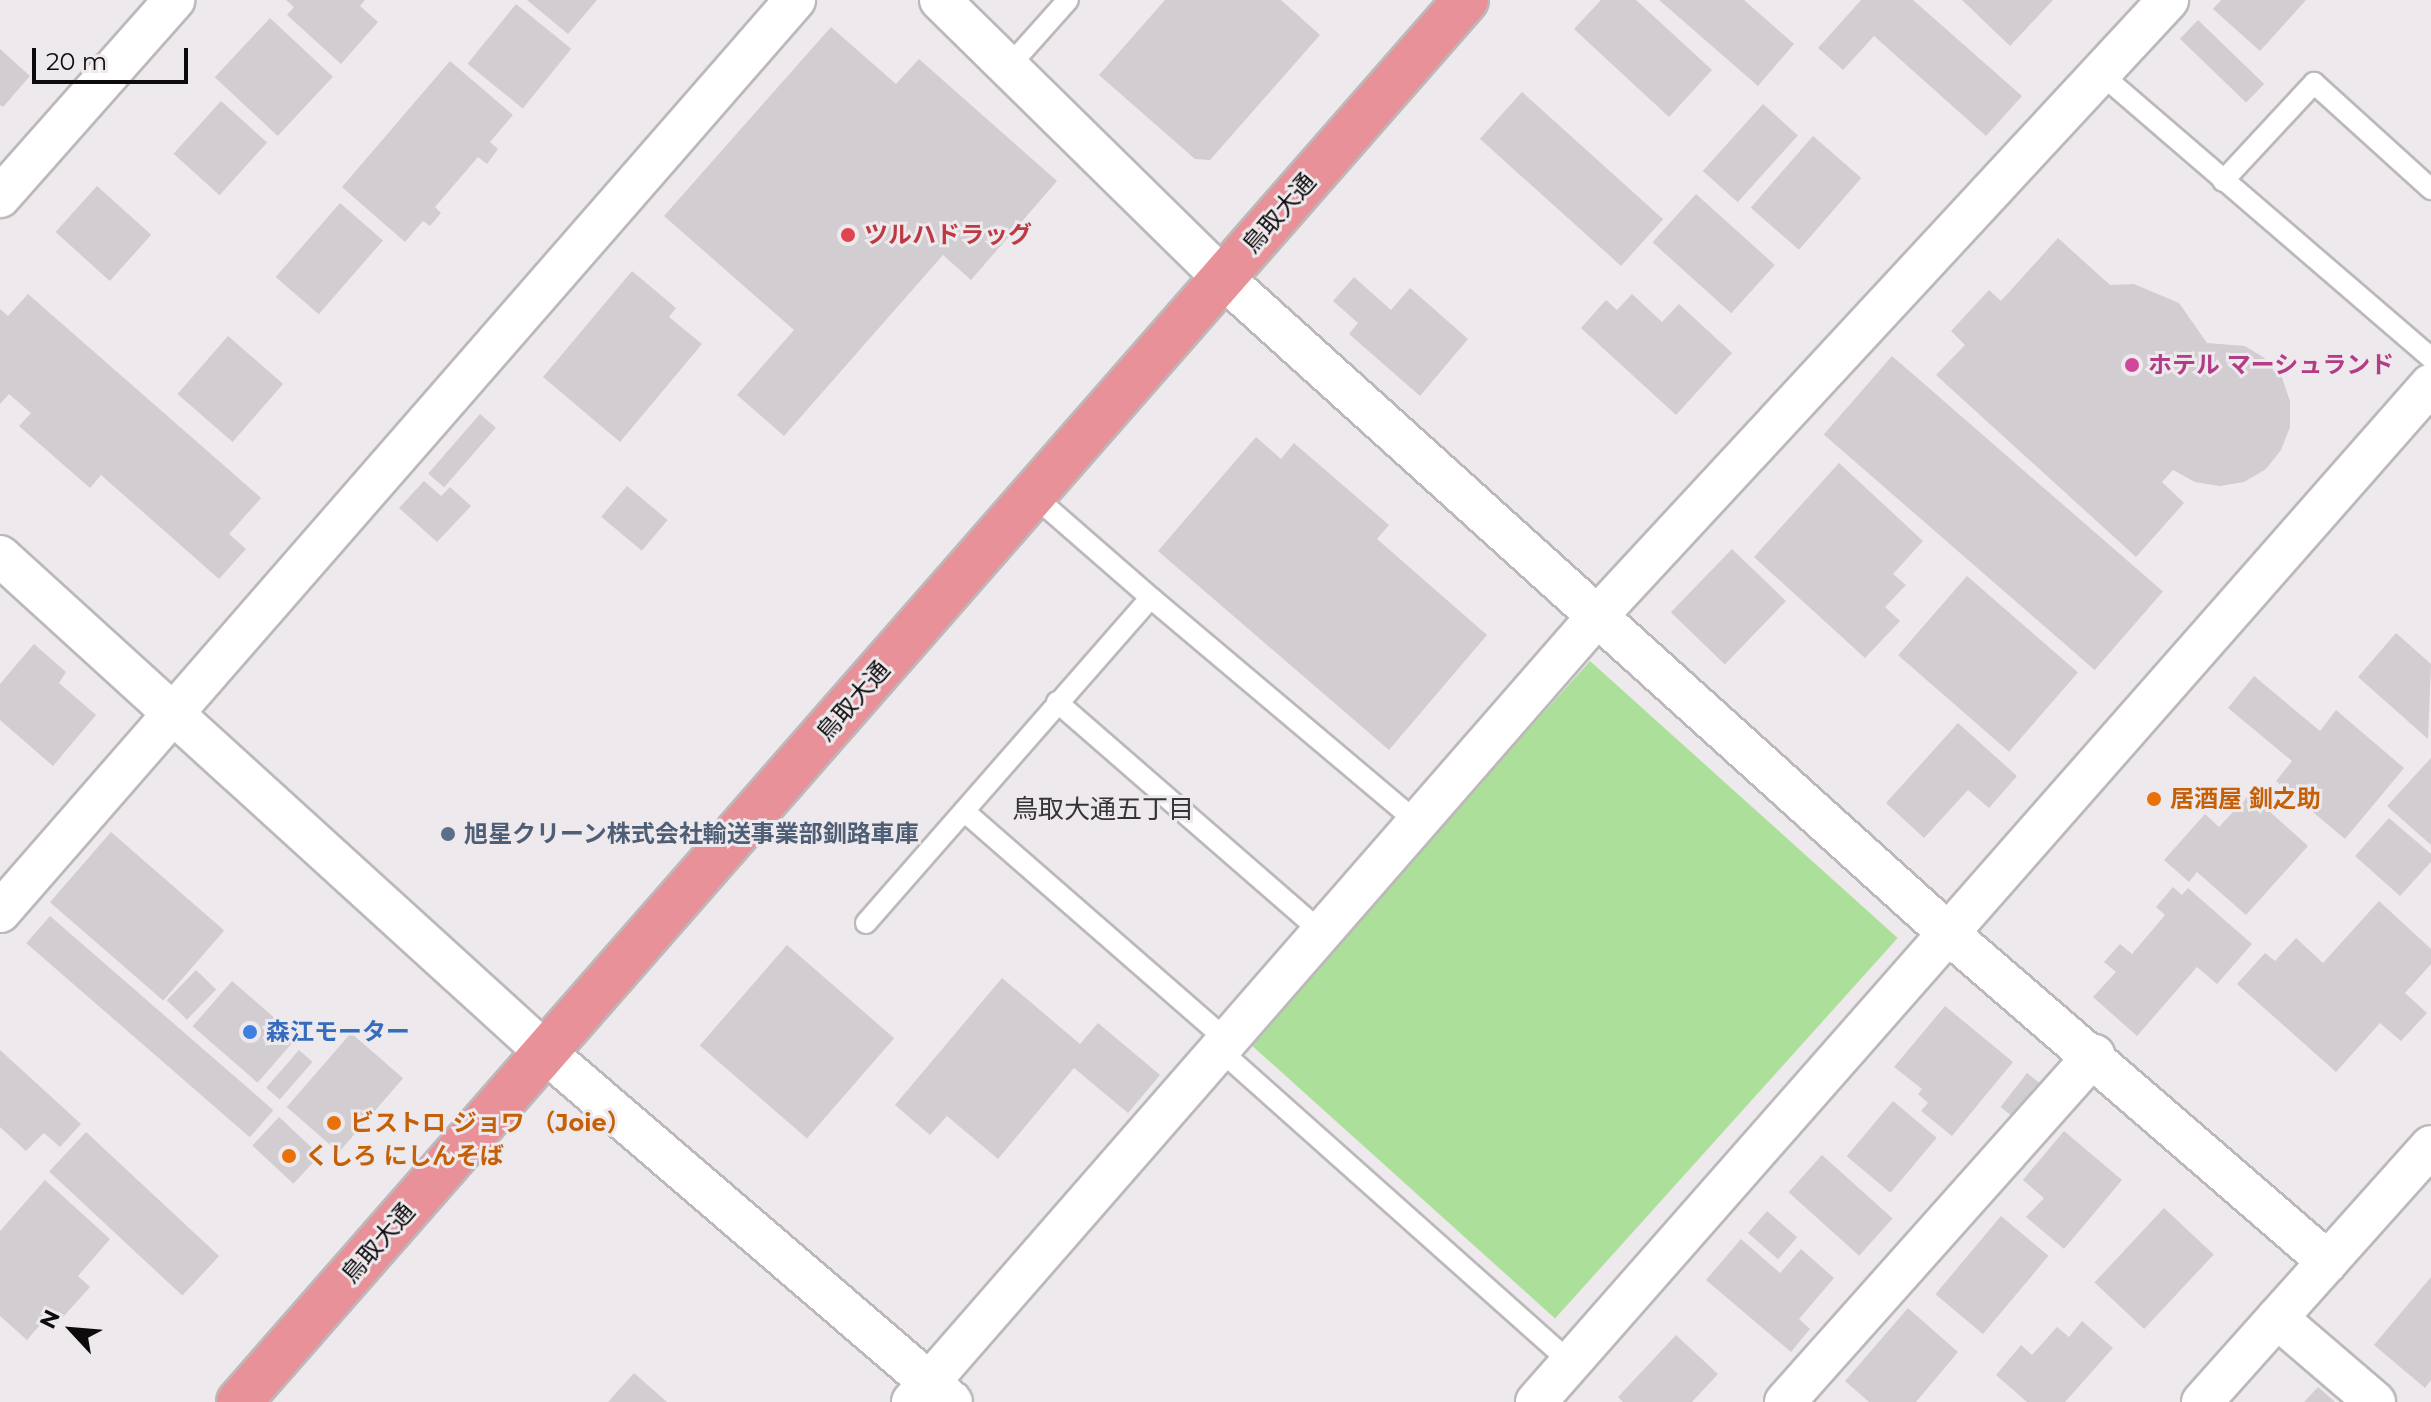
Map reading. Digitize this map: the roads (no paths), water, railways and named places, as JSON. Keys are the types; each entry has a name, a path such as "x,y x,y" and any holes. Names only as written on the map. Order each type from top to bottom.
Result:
{"highway":[{"name":"鳥取大通","path":"239,1402 1466,0"}],"street":[{"path":"0,912 795,0"},
{"path":"940,0 1010,65 1223,278 1600,613 1949,934 2094,1055 2328,1262"},
{"path":"0,556 546,1053 931,1395 1225,1046 1600,613 2168,0"},
{"path":"0,197 157,6"},
{"path":"1536,1402 2431,384"},
{"path":"1785,1402 2094,1055"},
{"path":"2202,1402 2431,1146"},
{"path":"2277,1318 2375,1402"}],"lane":[{"path":"1010,65 1068,0"},
{"path":"2101,74 2431,358"},
{"path":"2223,181 2314,83 2431,189"},
{"path":"1033,495 1418,823"},
{"path":"866,923 1151,598"},
{"path":"1057,702 1323,933"},
{"path":"964,811 1571,1363"}],"place":[{"name":"ツルハドラッグ","path":"848,235"},
{"name":"ホテル マーシュランド","path":"2132,365"},
{"name":"居酒屋 釧之助","path":"2154,799"},
{"name":"旭星クリーン株式会社輸送事業部釧路車庫","path":"448,834"},
{"name":"森江モーター","path":"250,1032"},
{"name":"ビストロ ジョワ （Joie）","path":"334,1123"},
{"name":"くしろ にしんそば","path":"289,1156"}],"district":[{"name":"鳥取大通五丁目","path":"1103,810"}]}
